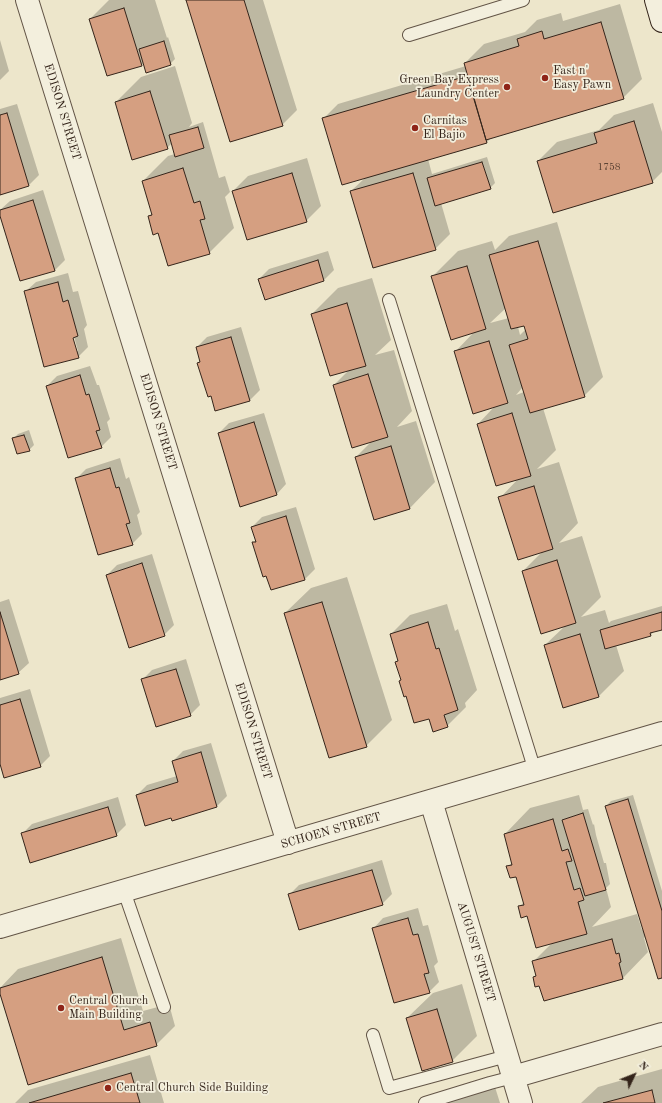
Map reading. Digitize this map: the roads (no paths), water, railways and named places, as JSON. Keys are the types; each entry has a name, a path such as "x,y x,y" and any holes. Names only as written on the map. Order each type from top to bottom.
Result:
{"street":[{"name":"EDISON STREET","path":"28,0 288,843"},
{"path":"656,0 662,21"},
{"name":"SCHOEN STREET","path":"0,927 662,733"},
{"name":"AUGUST STREET","path":"431,801 521,1103"},
{"path":"513,1077 662,1034"}],"lane":[{"path":"409,35 523,0"},
{"path":"389,300 535,770"},
{"path":"124,891 164,1007"},
{"path":"373,1035 389,1088 507,1056"},
{"path":"425,1103 513,1077"}],"place":[{"name":"Fast n' Easy Pawn","path":"545,78"},
{"name":"Green Bay Express Laundry Center","path":"507,87"},
{"name":"Carnitas El Bajio","path":"415,128"},
{"name":"Central Church Main Building","path":"61,1008"},
{"name":"Central Church Side Building","path":"108,1088"}]}
